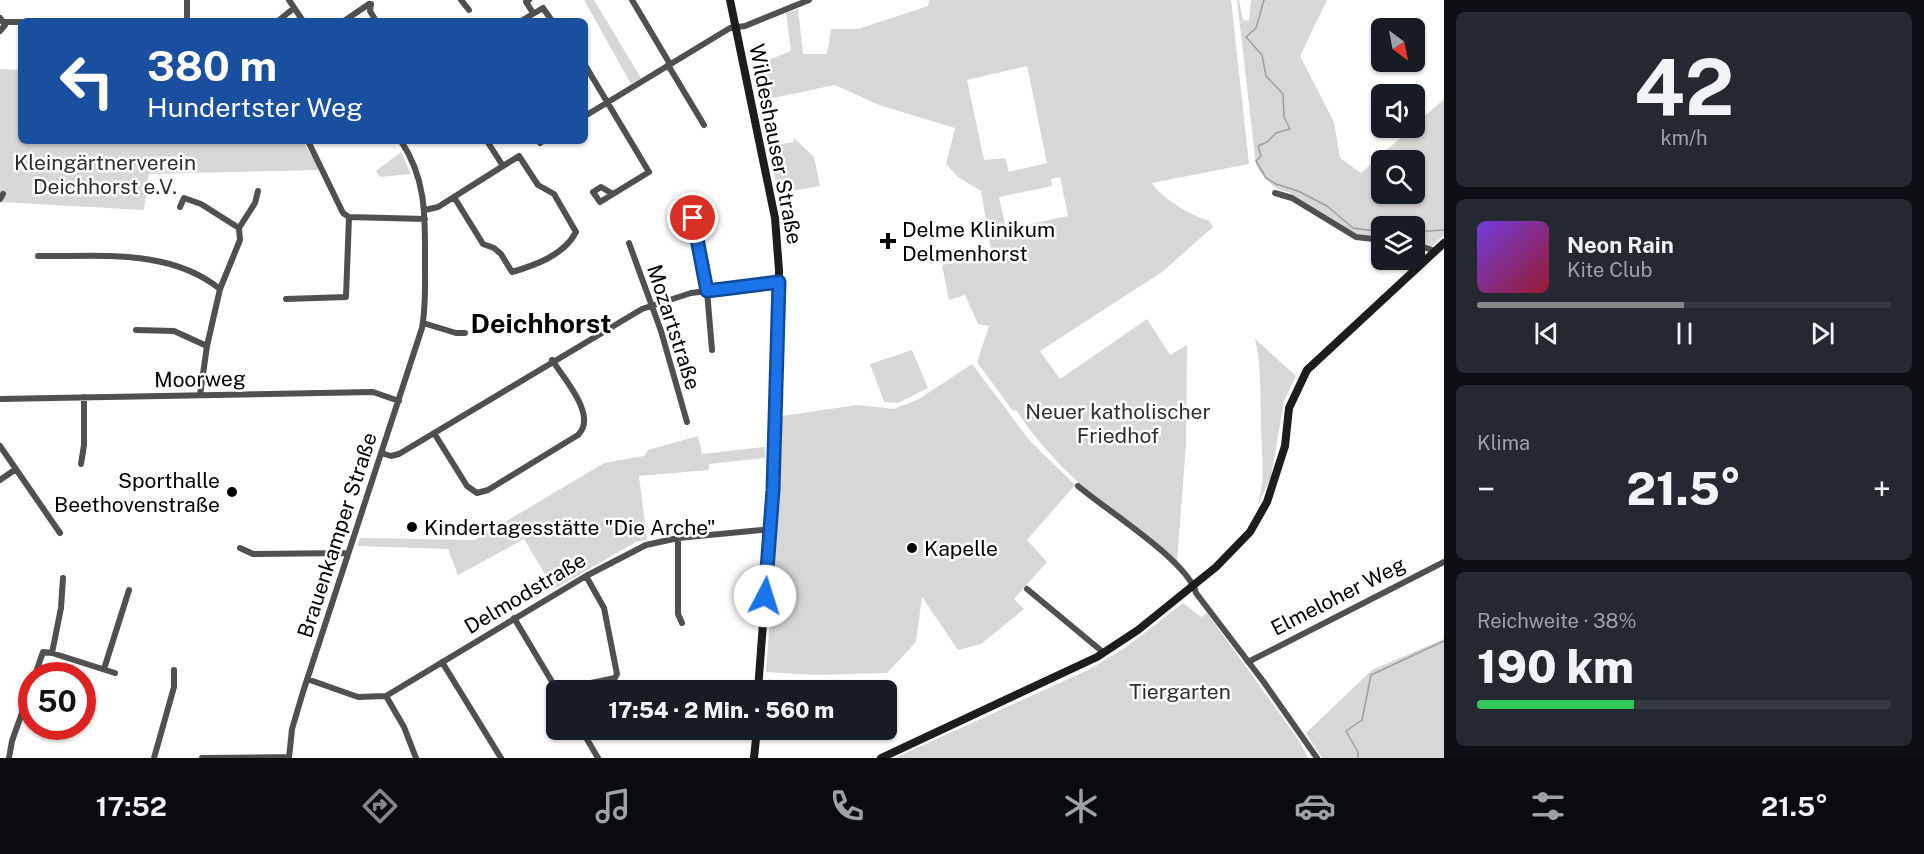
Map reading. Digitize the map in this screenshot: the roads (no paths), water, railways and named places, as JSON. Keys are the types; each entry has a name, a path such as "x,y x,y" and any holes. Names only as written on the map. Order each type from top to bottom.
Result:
{"main road":[{"name":"Wildeshauser Straße","path":"730,0 775,218 779,282 771,529 759,680"},
{"path":"881,758 1104,653 1194,586 1240,544 1262,514 1277,476 1291,401 1307,370 1444,243"},
{"path":"754,758 756,740"}],"street":[{"path":"187,0 187,18"},
{"path":"290,0 301,18"},
{"path":"461,0 469,10"},
{"path":"529,0 526,2 533,14"},
{"path":"539,0 550,18"},
{"path":"632,0 704,124"},
{"path":"588,114 736,27 809,0"},
{"path":"348,18 372,2"},
{"path":"372,2 370,11 374,18"},
{"path":"282,18 294,8"},
{"path":"526,18 543,8"},
{"path":"0,31 2,20 18,22"},
{"path":"588,70 649,172 613,194"},
{"path":"309,144 343,213 349,217 425,219"},
{"name":"Brauenkamper Straße","path":"289,757 292,729 307,679 423,323 425,210 419,175 403,144"},
{"path":"489,144 503,166"},
{"path":"425,210 438,207 519,156 537,185 554,194 576,232 570,244 535,265 512,272 501,254 494,248 483,244 454,197"},
{"path":"200,395 207,346 220,290 240,240 239,228 255,203 258,191"},
{"path":"1275,193 1292,198 1356,237 1371,239"},
{"path":"180,207 184,198 201,204 239,228"},
{"path":"286,300 346,297 349,217"},
{"path":"693,217 707,291 712,350"},
{"name":"Mozartstraße","path":"629,243 661,331 687,422"},
{"path":"1425,248 1435,251"},
{"path":"38,256 135,258 167,262 195,272 220,290"},
{"path":"381,453 391,456 399,454 552,360 650,305 707,291 779,282"},
{"path":"423,323 456,333 465,333"},
{"path":"136,330 174,331 207,346"},
{"path":"434,433 466,486 473,492 488,490 538,460 578,435 586,422 585,413 552,360"},
{"name":"Moorweg","path":"0,399 373,392 399,400"},
{"path":"81,464 84,445 84,397"},
{"path":"0,446 60,533"},
{"path":"0,480 16,469"},
{"path":"1078,486 1166,553 1194,586 1196,593 1317,758"},
{"name":"Delmodstraße","path":"386,696 586,576 646,545 678,538 771,529"},
{"path":"678,538 678,614 682,623"},
{"path":"240,548 253,554 348,554"},
{"name":"Elmeloher Weg","path":"1248,662 1444,562"},
{"path":"586,576 604,608 617,674 615,678 605,680"},
{"path":"52,653 61,608 63,578"},
{"path":"1027,589 1104,653"},
{"path":"104,669 129,590"},
{"path":"514,618 551,680"},
{"path":"40,662 43,652 52,653 115,673"},
{"path":"442,662 501,758"},
{"path":"154,758 174,687 174,670"},
{"path":"307,679 358,697 386,696 404,727 416,758"},
{"path":"9,758 18,724"},
{"path":"587,740 598,758"},
{"path":"202,758 289,757"}],"waterway":[{"path":"1264,0 1256,28 1246,37 1262,55 1266,76 1283,94 1284,117 1290,129 1276,133 1267,142 1258,146 1261,156 1256,161 1266,178 1327,206 1353,228 1371,230"},
{"path":"1425,231 1444,230"},
{"path":"1358,758 1358,752 1346,731 1362,720 1371,675 1444,641"}],"place":[{"name":"Delme Klinikum Delmenhorst","path":"888,241"},
{"name":"Sporthalle Beethovenstraße","path":"232,492"},
{"name":"Kindertagesstätte \"Die Arche\"","path":"412,527"},
{"name":"Kapelle","path":"912,548"}],"district":[{"name":"Deichhorst","path":"541,323"}],"park label":[{"name":"Kleingärtnerverein Deichhorst e.V.","path":"105,174"},
{"name":"Neuer katholischer Friedhof","path":"1118,423"},
{"name":"Tiergarten","path":"1180,691"}]}
